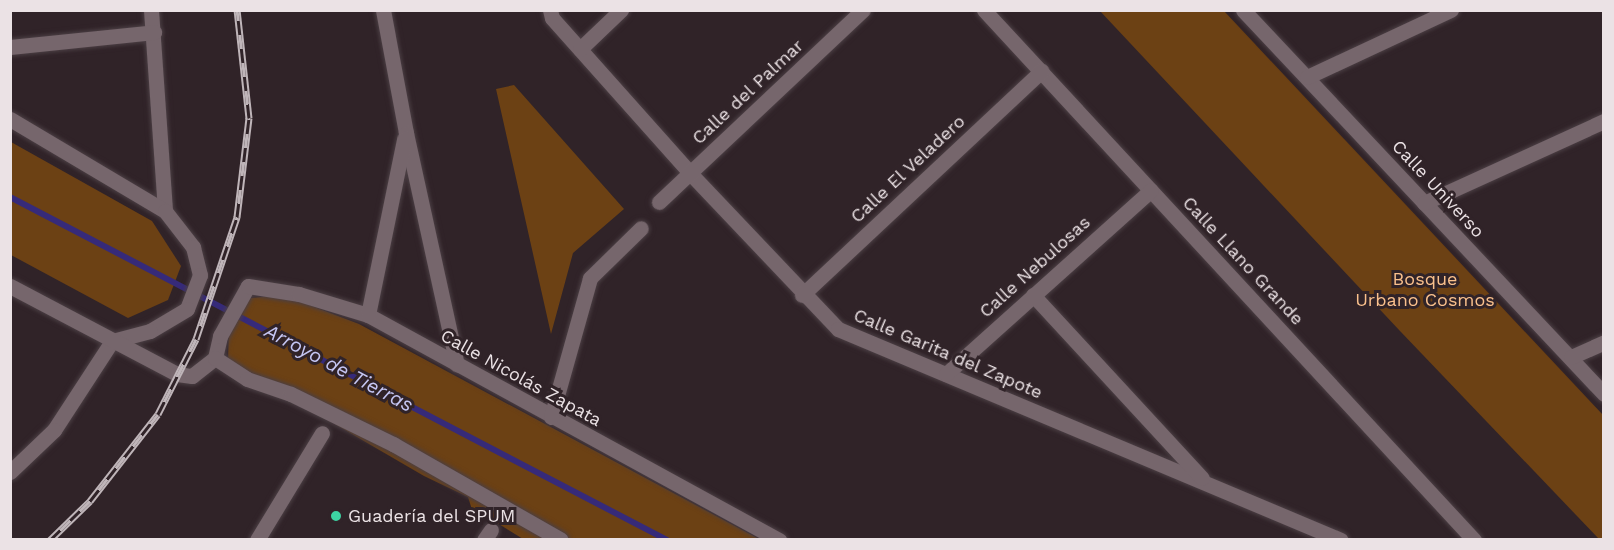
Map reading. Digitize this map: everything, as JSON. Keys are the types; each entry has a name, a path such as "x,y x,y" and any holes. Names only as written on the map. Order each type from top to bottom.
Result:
{"street":[{"path":"151,10 165,211"},
{"path":"383,10 406,133 457,364"},
{"name":"Calle Garita del Zapote","path":"550,10 552,18 690,173 802,295 838,329 1341,540"},
{"path":"580,49 621,10"},
{"name":"Calle del Palmar","path":"659,202 863,10"},
{"name":"Calle Llano Grande","path":"984,10 1474,540"},
{"name":"Calle Universo","path":"1243,10 1604,394"},
{"path":"1307,77 1451,11"},
{"path":"10,48 154,33"},
{"name":"Calle El Veladero","path":"802,295 1041,71"},
{"path":"10,119 165,211 193,247 200,275 187,309 150,331 112,341 54,430 14,465"},
{"path":"1424,203 1604,121"},
{"path":"368,315 406,133"},
{"name":"Calle Nebulosas","path":"946,374 1151,190"},
{"path":"551,417 590,278 641,228"},
{"path":"10,286 177,374 192,376 214,358 247,379 291,394 393,444 561,540"},
{"name":"Calle Nicolás Zapata","path":"214,358 220,336 238,298 248,286 298,294 368,315 779,540"},
{"path":"1033,295 1205,481"},
{"path":"1571,357 1604,342"},
{"path":"257,540 322,433"}],"green space":[{"name":"Bosque Urbano Cosmos","path":"1100,11 1224,11 1603,415 1603,539 1599,539 1400,331"},
{"path":"514,85 624,209 573,253 551,334 496,89"},
{"path":"11,142 152,221 181,266 168,300 128,318 11,255"},
{"path":"283,295 359,324 759,539 523,539 486,516 474,516 468,497 424,476 228,362 229,323 239,306 251,298"}],"waterway":[{"name":"Arroyo de Tierras","path":"10,197 667,540"}],"railway":[{"path":"50,540 90,501 158,414 196,339 237,217 249,118 237,10"}],"place":[{"name":"Guadería del SPUM","path":"336,516"}]}
